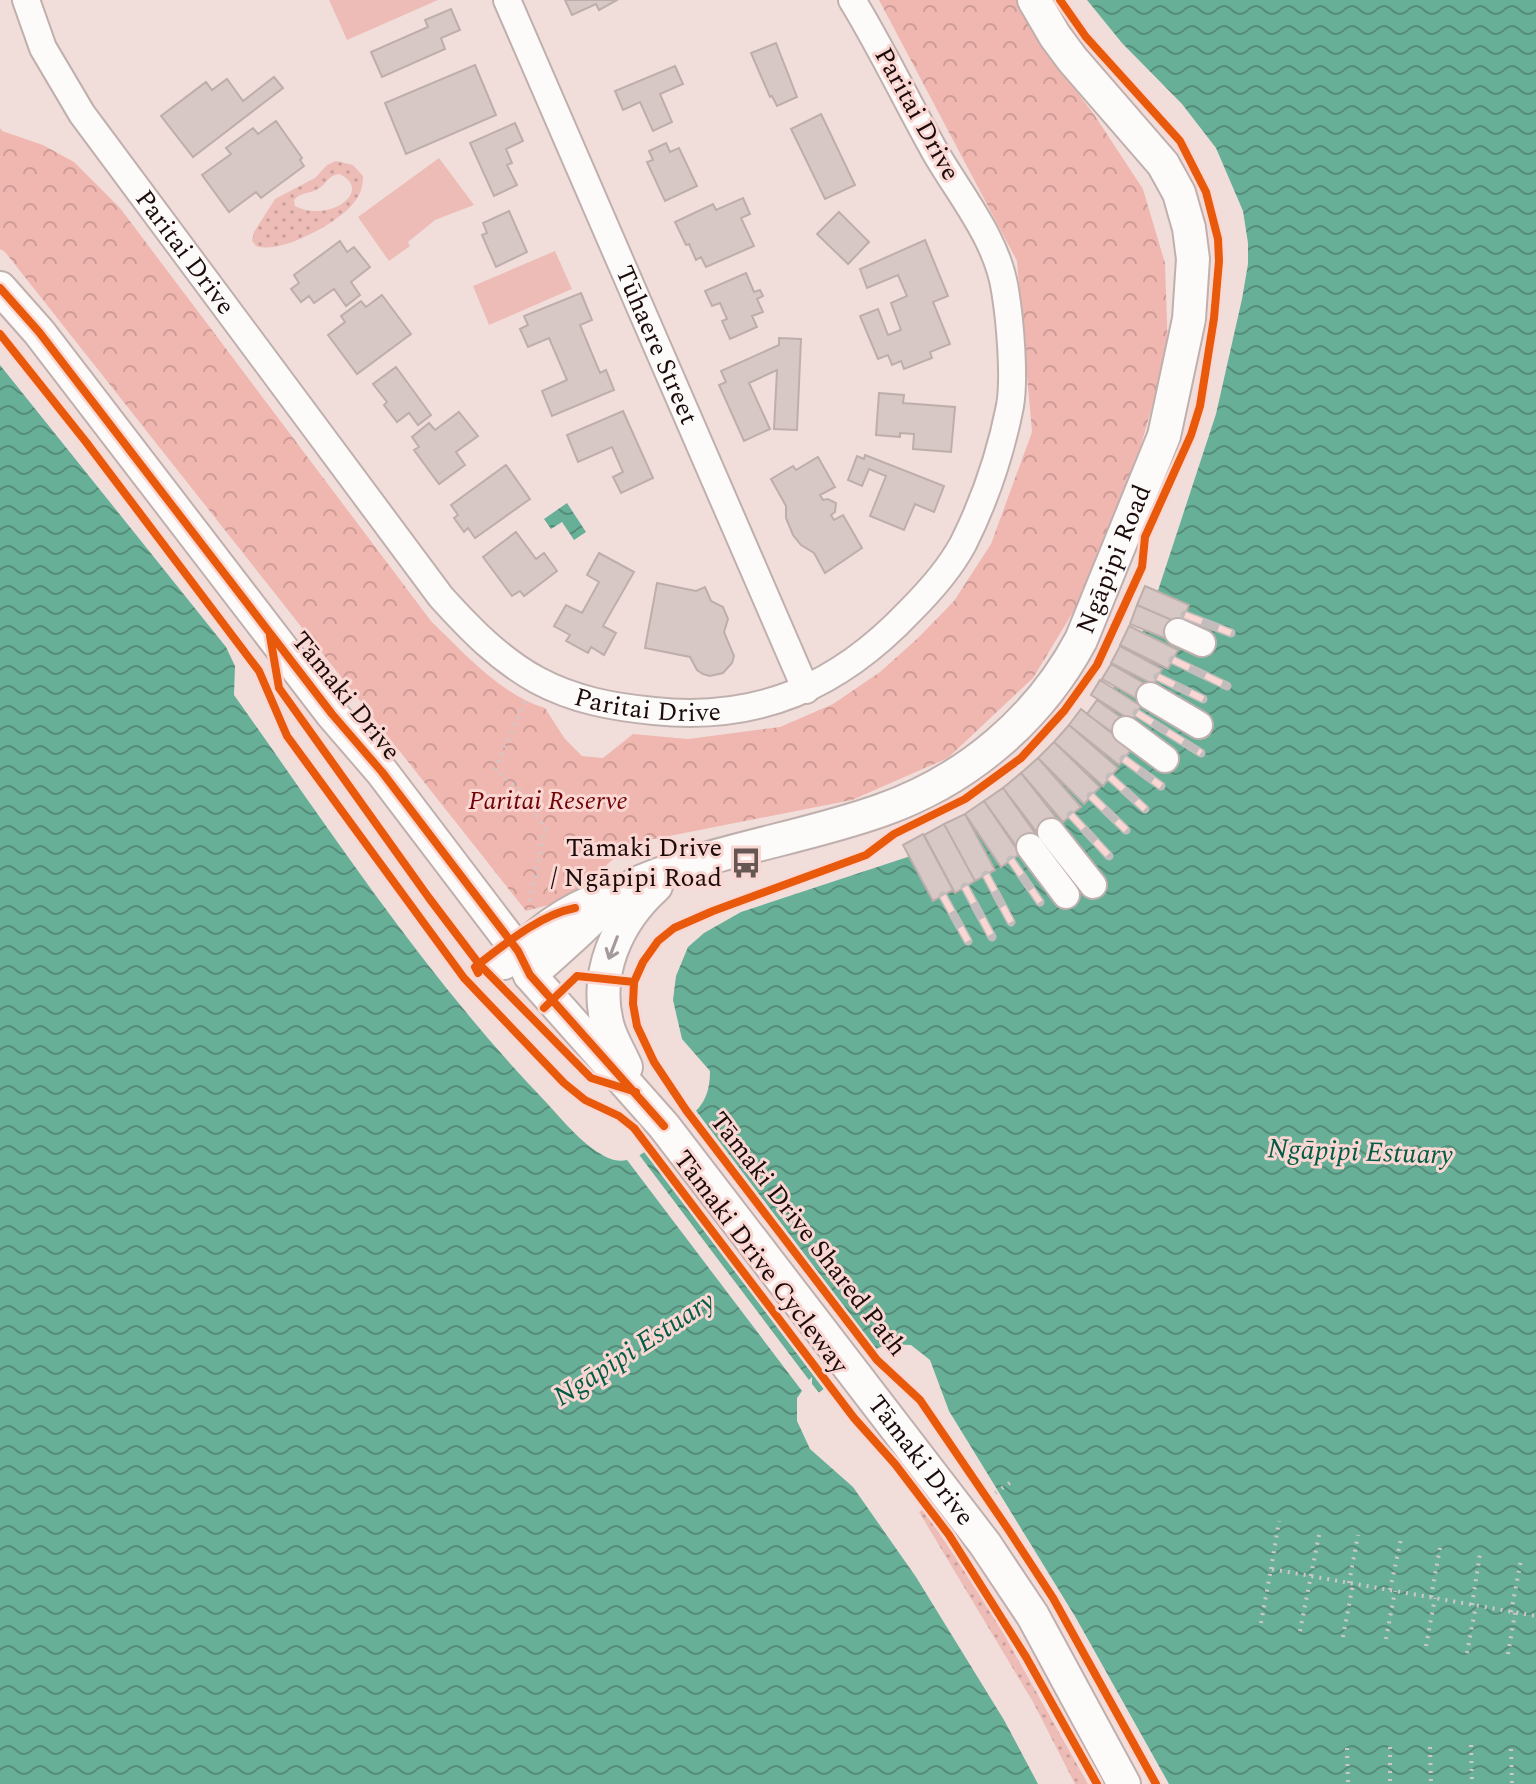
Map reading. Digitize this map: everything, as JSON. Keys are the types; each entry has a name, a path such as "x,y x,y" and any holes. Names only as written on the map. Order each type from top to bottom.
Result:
{"main road":[{"name":"Ngāpipi Road","path":"517,963 641,882 680,868 882,811 947,780 980,758 1024,719 1069,664 1095,609 1164,436 1189,319 1193,259 1189,228 1179,193 1163,164 1072,59 1034,0"},
{"name":"Tāmaki Drive","path":"0,288 39,332 332,714 382,772 517,963 664,1126 1000,1565 1033,1616 1124,1784"},
{"path":"636,1092 606,1022 603,995 605,971 620,929 630,912 680,868"}],"street":[{"name":"Paritai Drive","path":"26,0 43,48 82,114 441,597 474,632 503,659 573,697 614,707 707,714 763,705 806,690 838,673 894,628 944,573 962,545 985,493 1010,403 1010,344 1005,289 998,261 852,0"},
{"name":"Tūhaere Street","path":"507,0 806,690"},
{"path":"1178,632 1202,643"},
{"path":"1150,696 1199,725"},
{"path":"1126,730 1165,759"},
{"path":"1066,895 1041,839 1093,885"}],"path":[{"path":"525,915 532,896 545,829 520,790 495,770 527,698"},
{"path":"995,1493 1011,1482"},
{"path":"984,1494 992,1505"},
{"path":"1261,1623 1279,1521"},
{"path":"1300,1631 1320,1530"},
{"path":"1343,1637 1358,1535"},
{"path":"1386,1639 1401,1539"},
{"path":"1426,1646 1440,1548"},
{"path":"1467,1653 1480,1554"},
{"path":"1508,1654 1521,1560"},
{"path":"1271,1569 1536,1616"},
{"path":"1471,1745 1472,1784"},
{"path":"1390,1747 1390,1784"},
{"path":"1430,1747 1431,1784"},
{"path":"1347,1748 1348,1784"},
{"path":"1511,1749 1512,1784"}],"shaded area":[{"path":"329,0 438,0 347,40"},
{"path":"439,158 474,205 435,220 408,242 410,246 389,261 358,217"},
{"path":"336,161 353,165 363,176 360,192 352,205 334,220 293,242 266,248 256,246 252,241 254,232 275,199 315,178 327,165","holes":["339,174 349,181 352,188 350,196 333,208 321,211 295,206 297,197 318,189 335,175"]},
{"path":"555,251 572,289 489,325 473,286"},
{"path":"923,1509 988,1606 1088,1784 1075,1784 1033,1702 919,1512"}],"green space":[{"name":"Paritai Reserve","path":"879,0 1020,0 1034,34 1095,116 1143,189 1165,263 1168,352 1141,445 1084,594 1033,678 948,758 852,800 629,844 571,899 526,911 0,249 0,128 43,145 74,162 120,208 431,621 498,683 545,708 565,739 582,756 603,758 633,734 688,739 780,727 833,704 880,672 954,601 991,544 1032,432 1017,261"}],"water":[{"name":"Ngāpipi Estuary","path":"1087,0 1536,0 1536,1784 1169,1784 1076,1618 949,1411 930,1360 911,1345 888,1344 876,1349 808,1401 821,1438 1063,1784 0,1784 0,365 226,647 235,666 234,695 381,903 459,1004 583,1141 611,1159 627,1160 650,1149 693,1114 707,1093 710,1071 682,1039 673,1000 676,976 688,947 704,933 741,912 944,845 981,822 1080,738 1123,674 1149,618 1216,414 1242,299 1248,243 1243,211 1216,148 1182,104 1122,43"},
{"path":"567,503 586,532 574,540 562,522 551,529 544,519"}],"pier":[{"path":"694,1108 879,1353 826,1392 643,1149"},
{"path":"637,1152 809,1380 812,1377 812,1384 821,1395 813,1402 813,1408 824,1436 868,1465 892,1496 996,1658 1065,1784 1038,1784 1004,1720 916,1577 853,1487 810,1449 797,1421 797,1398 802,1391 624,1156"}],"building":[{"path":"565,0 617,0 599,10 596,4 572,15"},
{"path":"451,9 460,30 441,38 445,49 382,77 371,52 428,27 425,20"},
{"path":"776,43 797,97 777,106 751,53"},
{"path":"475,65 496,115 406,154 385,103"},
{"path":"675,66 683,84 660,94 672,122 653,131 640,102 623,110 615,91"},
{"path":"274,77 283,88 193,157 161,116 206,82 212,90 227,79 243,101"},
{"path":"821,114 855,185 825,199 791,129"},
{"path":"276,121 302,158 300,160 304,166 261,198 256,192 229,212 202,175 231,154 226,148 253,128 258,134"},
{"path":"515,123 523,141 506,149 512,163 507,165 517,185 494,196 470,143"},
{"path":"666,143 670,152 679,148 697,186 665,201 647,162 653,160 649,151"},
{"path":"743,198 750,214 741,218 754,246 706,267 701,257 696,260 675,222 713,204 716,210"},
{"path":"509,211 527,252 496,267 482,235 487,233 483,223"},
{"path":"839,212 869,242 848,264 817,234"},
{"path":"925,240 948,296 933,302 950,344 930,352 932,358 904,369 901,361 892,365 888,355 878,359 860,316 878,309 888,335 901,330 891,303 907,296 898,275 867,288 860,269"},
{"path":"340,241 347,252 354,247 370,267 351,282 360,295 346,306 334,289 314,303 309,296 301,302 291,289 299,283 294,275"},
{"path":"746,273 754,292 760,290 763,296 757,299 763,312 752,316 757,327 730,339 722,321 727,319 720,303 712,306 705,291"},
{"path":"581,293 592,320 580,325 600,373 606,370 614,390 552,416 542,391 567,380 549,338 528,347 520,329 528,325 524,316"},
{"path":"382,295 411,334 357,374 328,335 345,322 341,316 361,301 366,307"},
{"path":"779,338 801,339 797,430 774,429 777,370 749,383 770,429 744,441 719,385 726,382 721,371 779,345"},
{"path":"396,367 431,415 418,425 409,413 397,422 373,384"},
{"path":"879,393 904,395 903,403 955,407 951,452 913,449 914,434 900,433 900,437 876,435"},
{"path":"623,411 653,478 621,493 613,477 623,472 612,447 578,462 567,435"},
{"path":"459,412 478,436 456,452 465,465 439,484 414,450 419,447 412,437 429,423 435,430"},
{"path":"865,455 944,486 934,512 915,504 904,530 870,516 886,476 869,469 862,486 848,480 857,456 864,459"},
{"path":"818,457 835,487 820,495 823,500 836,503 835,512 831,515 834,520 843,515 862,548 825,573 814,553 793,535 786,518 786,506 771,479 793,466 796,470"},
{"path":"506,465 530,499 475,538 468,528 464,532 454,518 458,515 451,505"},
{"path":"516,532 536,559 544,553 557,571 524,596 520,591 512,596 483,557"},
{"path":"599,553 634,572 603,626 616,633 604,655 591,647 588,653 566,641 570,635 554,626 566,605 582,613 599,582 587,575"},
{"path":"657,583 696,591 705,587 711,601 723,607 728,619 724,632 734,656 723,673 703,674 690,657 645,648"},
{"path":"1145,586 1189,605 1181,624 1137,605"},
{"path":"1137,605 1181,624 1174,642 1130,624"},
{"path":"1129,626 1178,650 1168,669 1120,645"},
{"path":"1120,646 1162,669 1154,685 1111,663"},
{"path":"1111,664 1154,689 1146,704 1102,679"},
{"path":"1100,680 1141,706 1132,721 1091,695"},
{"path":"1097,700 1130,724 1120,738 1087,714"},
{"path":"1081,709 1132,749 1119,765 1069,725"},
{"path":"1069,725 1118,768 1103,786 1054,742"},
{"path":"1054,742 1100,787 1084,804 1038,758"},
{"path":"1038,758 1081,807 1063,822 1021,773"},
{"path":"1021,773 1061,824 1042,839 1003,788"},
{"path":"1003,788 1040,840 1021,853 984,801"},
{"path":"984,801 1020,854 1001,867 965,814"},
{"path":"965,814 995,870 975,881 944,824"},
{"path":"944,824 975,881 955,893 924,835"},
{"path":"923,834 953,890 933,901 903,845"}],"railway":[{"path":"1185,615 1231,633"},
{"path":"1173,660 1227,686"},
{"path":"1158,677 1203,699"},
{"path":"1137,713 1201,753"},
{"path":"1124,759 1161,786"},
{"path":"1110,777 1145,809"},
{"path":"1091,796 1126,830"},
{"path":"1071,815 1109,856"},
{"path":"1011,860 1040,902"},
{"path":"986,875 1011,922"},
{"path":"965,887 992,937"},
{"path":"943,896 968,941"}],"cycle path":[{"name":"Tāmaki Drive Shared Path","path":"1060,0 1086,37 1180,141 1206,192 1218,239 1214,318 1200,406 1191,435 1145,537 1142,567 1097,665 1064,711 1021,758 965,799 894,834 866,855 674,928 658,941 643,962 634,982 633,1004 637,1026 654,1062 686,1110 877,1360 920,1400 1008,1529 1053,1598 1156,1784"},
{"path":"0,288 39,332 332,714 382,772 518,951 530,975 664,1126"},
{"name":"Tāmaki Drive Cycleway","path":"0,334 259,671 287,736 464,978 564,1083 585,1100 619,1116 634,1128 854,1418 895,1464 949,1535 1026,1657 1097,1784"},
{"path":"270,636 279,688 479,964 591,1078 636,1092"},
{"path":"478,973 475,967 522,932 548,917 575,908"},
{"path":"544,1008 577,976 634,982"}],"place":[{"name":"Tāmaki Drive / Ngāpipi Road","path":"746,863"}]}
